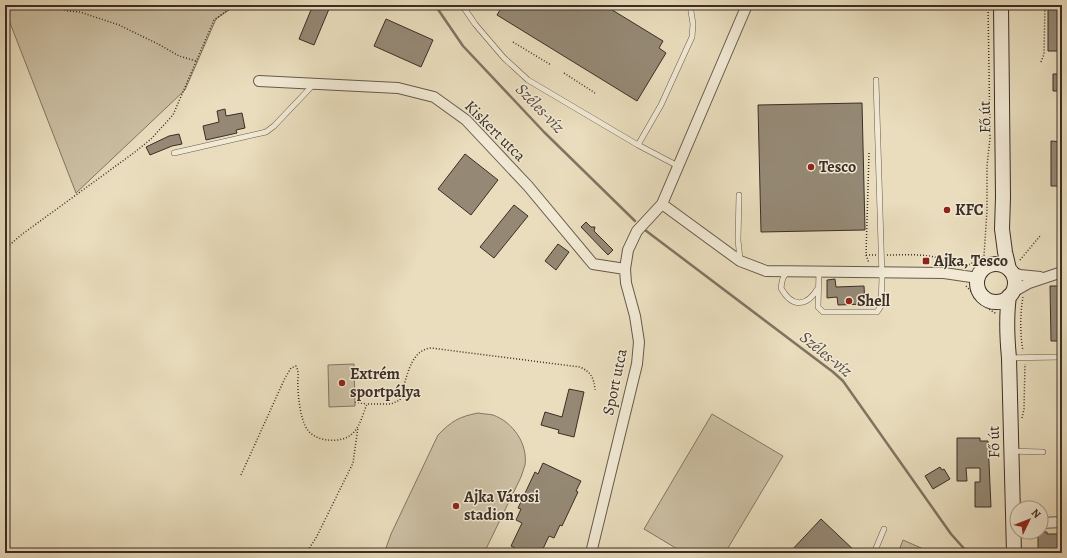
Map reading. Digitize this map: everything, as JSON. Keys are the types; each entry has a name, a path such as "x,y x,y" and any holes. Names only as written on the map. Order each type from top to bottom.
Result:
{"main road":[{"name":"Fő út","path":"1001,5 1002,230 1005,252 1012,266"},
{"name":"Fő út","path":"988,266 996,250 1002,230"},
{"path":"997,264 1012,266 1015,280 1015,294 1001,301 991,301 983,297 978,288 978,278 982,271 988,266 997,264"},
{"name":"Fő út","path":"1014,500 1007,316 1015,294"},
{"name":"Fő út","path":"991,301 1007,331"},
{"name":"Fő út","path":"1014,540 1014,553"}],"street":[{"path":"747,5 662,204 740,261 766,271 944,272 978,278"},
{"name":"Kiskert utca","path":"259,81 398,88 434,97 466,120 528,186 593,264 625,269"},
{"name":"Sport utca","path":"591,553 636,364 639,342 635,316 626,283 625,269 628,250 636,231 662,204"},
{"path":"1012,266 1020,275 1044,277"},
{"path":"1015,294 1029,283 1062,272"},
{"path":"1049,523 1062,522"}],"lane":[{"path":"462,5 475,24 504,58 528,80 638,145 678,166"},
{"path":"638,145 661,105 692,37 693,24 690,5"},
{"path":"819,271 818,308 823,312 876,312 881,306 877,272 881,255 876,80"},
{"path":"174,153 266,132 274,126 314,84"},
{"path":"739,195 738,240 740,261"},
{"path":"790,271 785,274 782,280 781,288 789,300 797,303 811,299 818,287"},
{"path":"1009,358 1062,357"},
{"path":"1011,451 1043,452"},
{"path":"874,553 884,530"}],"path":[{"path":"50,5 68,11 80,12 119,25 179,56 196,61"},
{"path":"226,5 232,7"},
{"path":"5,249 21,235 151,139 173,115 214,20 235,5"},
{"path":"960,269 984,256 987,210 987,166 990,138 988,5"},
{"path":"1041,62 1044,54 1044,5"},
{"path":"513,42 551,65"},
{"path":"564,73 595,93"},
{"path":"869,153 866,255 877,272"},
{"path":"1012,266 1020,260 1040,236"},
{"path":"866,255 930,256 946,259 956,266"},
{"path":"1020,260 1023,264"},
{"path":"1015,294 1021,308 1022,342 1025,358 1024,409 1022,422"},
{"path":"355,402 367,404 391,404 400,400 412,359 424,349 431,348 580,367 588,371 594,381 595,390"},
{"path":"241,475 285,378 291,368 296,366 298,370 298,388 302,415 307,430 315,437 329,441 341,439 352,435 359,426"},
{"path":"306,553 316,538 354,463 359,426 367,404"}],"shaded area":[{"path":"5,5 236,5 216,19 185,90 76,193 5,10"},
{"name":"Extrém sportpálya","path":"354,364 355,406 329,407 328,365"},
{"name":"Ajka Városi stadion","path":"478,413 493,415 500,418 513,428 524,449 525,457 525,465 521,477 484,553 386,553 386,548 391,534 438,435 456,420"},
{"path":"712,414 783,456 725,553 684,553 644,529"},
{"path":"903,540 928,551 927,553 898,553"}],"building":[{"path":"313,5 320,5 329,9 314,45 299,39"},
{"path":"503,5 604,5 663,41 659,48 666,53 637,101 497,15"},
{"path":"1048,5 1062,5 1062,51 1048,51"},
{"path":"386,19 433,40 421,67 374,46"},
{"path":"1053,74 1062,74 1062,91 1053,91"},
{"name":"Tesco","path":"862,103 865,230 761,232 758,105"},
{"path":"225,109 226,116 242,113 245,128 236,130 237,133 206,140 203,126 219,122 217,111"},
{"path":"179,134 182,144 172,146 150,155 146,147 169,136"},
{"path":"1051,141 1062,142 1062,186 1051,186"},
{"path":"465,154 498,180 471,215 438,189"},
{"path":"514,205 528,216 494,258 480,247"},
{"path":"586,222 591,227 595,227 594,231 613,250 608,255 581,227"},
{"path":"558,244 569,252 556,270 545,261"},
{"path":"835,279 836,287 864,286 865,304 838,305 837,297 827,298 827,280"},
{"path":"1050,286 1062,286 1062,339 1059,341 1051,341"},
{"path":"569,389 584,392 574,437 558,433 559,430 541,425 545,412 562,417"},
{"path":"957,438 980,438 980,441 988,441 991,507 975,507 975,482 980,482 980,468 966,468 967,481 957,481"},
{"path":"543,463 581,481 576,491 578,492 562,526 560,525 554,538 549,536 541,553 513,553 515,548 511,546 522,523 516,520 521,509 518,508 535,472 538,474"},
{"path":"940,467 942,470 944,469 950,479 933,489 925,476"},
{"path":"821,519 857,553 789,553"},
{"path":"1049,534 1062,534 1062,550 1047,551 1048,553 1038,553 1038,540 1049,540"}],"waterway":[{"name":"Széles-víz","path":"435,5 463,46 544,132 635,221"},
{"name":"Széles-víz","path":"645,230 843,381 951,534 968,553"}],"place":[{"name":"Tesco","path":"811,167"},
{"name":"KFC","path":"947,210"},
{"name":"Ajka, Tesco","path":"926,261"},
{"name":"Shell","path":"849,301"},
{"name":"Extrém sportpálya","path":"342,383"},
{"name":"Ajka Városi stadion","path":"456,506"}]}
